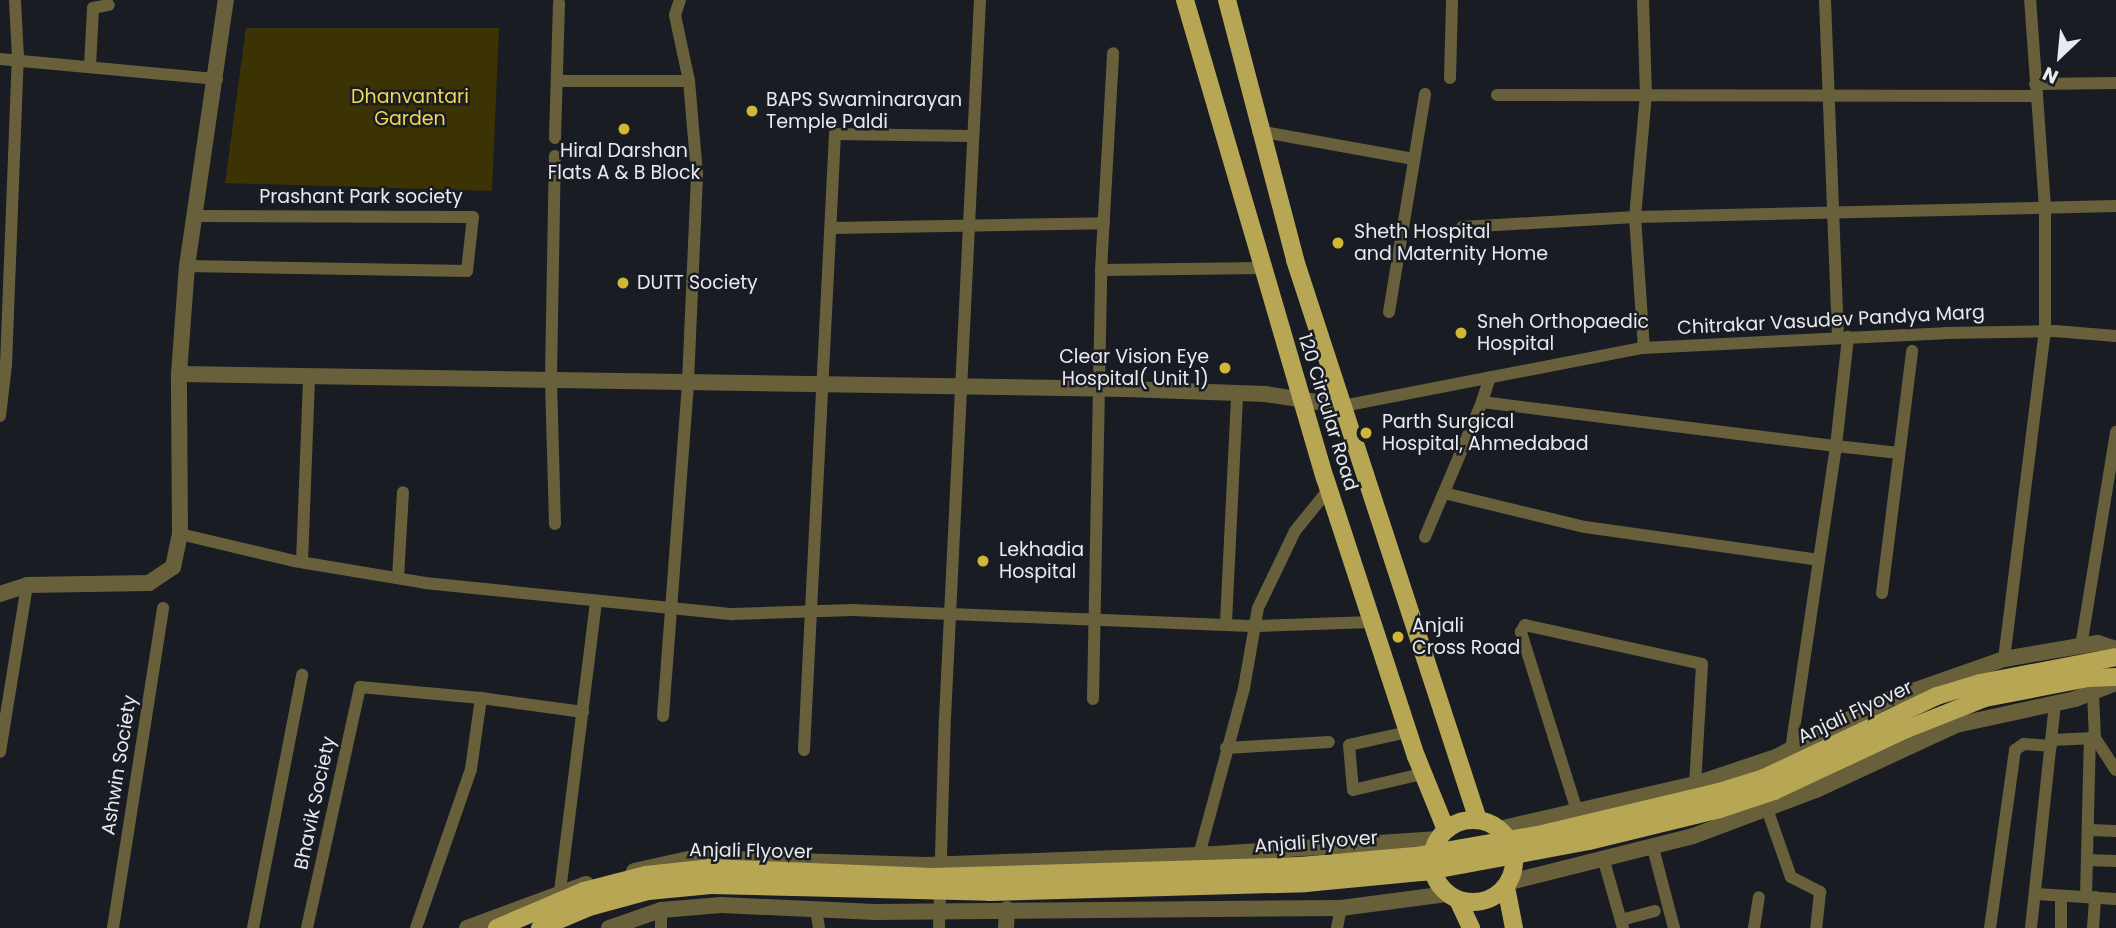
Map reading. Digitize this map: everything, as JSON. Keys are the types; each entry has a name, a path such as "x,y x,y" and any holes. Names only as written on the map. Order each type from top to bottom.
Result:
{"main road":[{"name":"120 Circular Road","path":"1185,0 1329,489 1442,835"},
{"name":"120 Circular Road","path":"1227,0 1258,131 1343,406 1478,820"},
{"name":"Anjali Flyover","path":"497,928 584,891 646,875 710,868 932,877 1300,866 1416,856 1538,835 1719,792 1764,778 1937,696 2086,652 2116,657"},
{"name":"Anjali Flyover","path":"540,928 589,907 648,891 711,885 989,892 1170,888 1306,883 1444,868 1720,809 1774,791 1907,729 1985,698 2090,685 2116,677"},
{"path":"1471,928 1453,897 1434,874 1442,835 1478,820 1499,829 1513,850 1508,884 1514,928"},
{"path":"1453,897 1485,901 1508,884"}],"street":[{"path":"0,416 19,58 15,0"},
{"path":"0,594 27,585 149,583 173,567 180,534 178,374 187,266 217,79 215,62 226,0"},
{"path":"663,716 688,382 697,174 689,81 675,15 680,0"},
{"path":"939,928 971,136 980,0"},
{"path":"1450,78 1452,0"},
{"path":"1643,0 1646,94 1635,217 1644,348"},
{"path":"1791,749 1836,446 1843,338 1833,212 1825,0"},
{"path":"2004,659 2045,331 2045,207 2030,0"},
{"path":"555,138 559,3"},
{"path":"90,66 93,8 109,5"},
{"path":"1093,699 1101,389 1101,270 1113,52"},
{"path":"0,59 19,58 217,79"},
{"path":"557,81 689,81"},
{"path":"1497,95 1830,94 2035,90 2116,83"},
{"path":"1389,312 1425,93"},
{"path":"1258,131 1413,159"},
{"path":"804,750 814,611 835,134 971,136"},
{"path":"555,156 551,377 555,524"},
{"path":"1462,227 1635,217 2116,206"},
{"name":"Prashant Park society","path":"187,266 467,271 473,217 196,216"},
{"path":"831,228 967,228 1104,223"},
{"path":"1101,270 1263,268"},
{"name":"Chitrakar Vasudev Pandya Marg","path":"1343,406 1644,348 2045,331 2116,336"},
{"path":"1882,593 1912,351"},
{"path":"178,374 551,377 1101,389 1237,393 1343,406"},
{"path":"302,562 309,376"},
{"path":"1425,537 1490,377"},
{"path":"1226,622 1237,393"},
{"path":"1482,402 1899,453"},
{"path":"2086,652 2116,432"},
{"path":"1199,855 1269,579 1310,506 1329,489"},
{"path":"398,578 403,492"},
{"path":"1444,493 1585,527 1819,560"},
{"path":"180,534 302,562 398,578 596,602 732,614 814,611 952,614 1226,622 1257,626 1372,622"},
{"path":"0,752 27,585"},
{"path":"560,891 596,602"},
{"name":"Ashwin Society","path":"113,928 163,608"},
{"path":"1577,811 1521,632 1525,625 1702,664 1695,784"},
{"path":"1499,829 1695,784 1791,749 1887,700 2004,659 2086,652 2098,643 2116,649"},
{"path":"253,928 302,675"},
{"path":"1508,884 1653,848 1767,809 1956,725 2055,703 2090,685 2116,683"},
{"path":"2090,685 2092,738 2087,860 2093,928"},
{"name":"Bhavik Society","path":"307,928 360,687 481,698"},
{"path":"416,928 471,769 481,698 583,712"},
{"path":"2031,928 2055,703"},
{"path":"1408,732 1349,745 1353,790 1422,774"},
{"path":"1990,928 2015,750 2024,744 2092,738"},
{"path":"2092,738 2116,770"},
{"path":"1226,748 1329,742"},
{"path":"1767,809 1794,881 1820,892 1816,928"},
{"path":"2088,830 2116,831"},
{"path":"467,928 560,891 693,858 940,864 1199,855 1442,835"},
{"path":"1653,848 1674,928"},
{"path":"2087,860 2116,861"},
{"path":"1604,861 1622,924 1655,911"},
{"path":"2036,894 2116,899"},
{"path":"2061,896 2061,928"},
{"path":"609,928 661,910 721,905 940,911 1340,908 1453,897"},
{"path":"1754,928 1759,897"},
{"path":"1337,928 1340,908"},
{"path":"816,909 819,928"},
{"path":"1006,928 1007,909"},
{"path":"661,910 661,928"}],"green space":[{"name":"Dhanvantari Garden","path":"246,28 499,28 492,191 225,183"}],"place":[{"name":"BAPS Swaminarayan Temple Paldi","path":"752,111"},
{"name":"Hiral Darshan Flats A & B Block","path":"624,129"},
{"name":"Sheth Hospital and Maternity Home","path":"1338,243"},
{"name":"DUTT Society","path":"623,283"},
{"name":"Sneh Orthopaedic Hospital","path":"1461,333"},
{"name":"Clear Vision Eye Hospital( Unit 1)","path":"1225,368"},
{"name":"Parth Surgical Hospital, Ahmedabad","path":"1366,433"},
{"name":"Lekhadia Hospital","path":"983,561"},
{"name":"Anjali Cross Road","path":"1398,637"}]}
